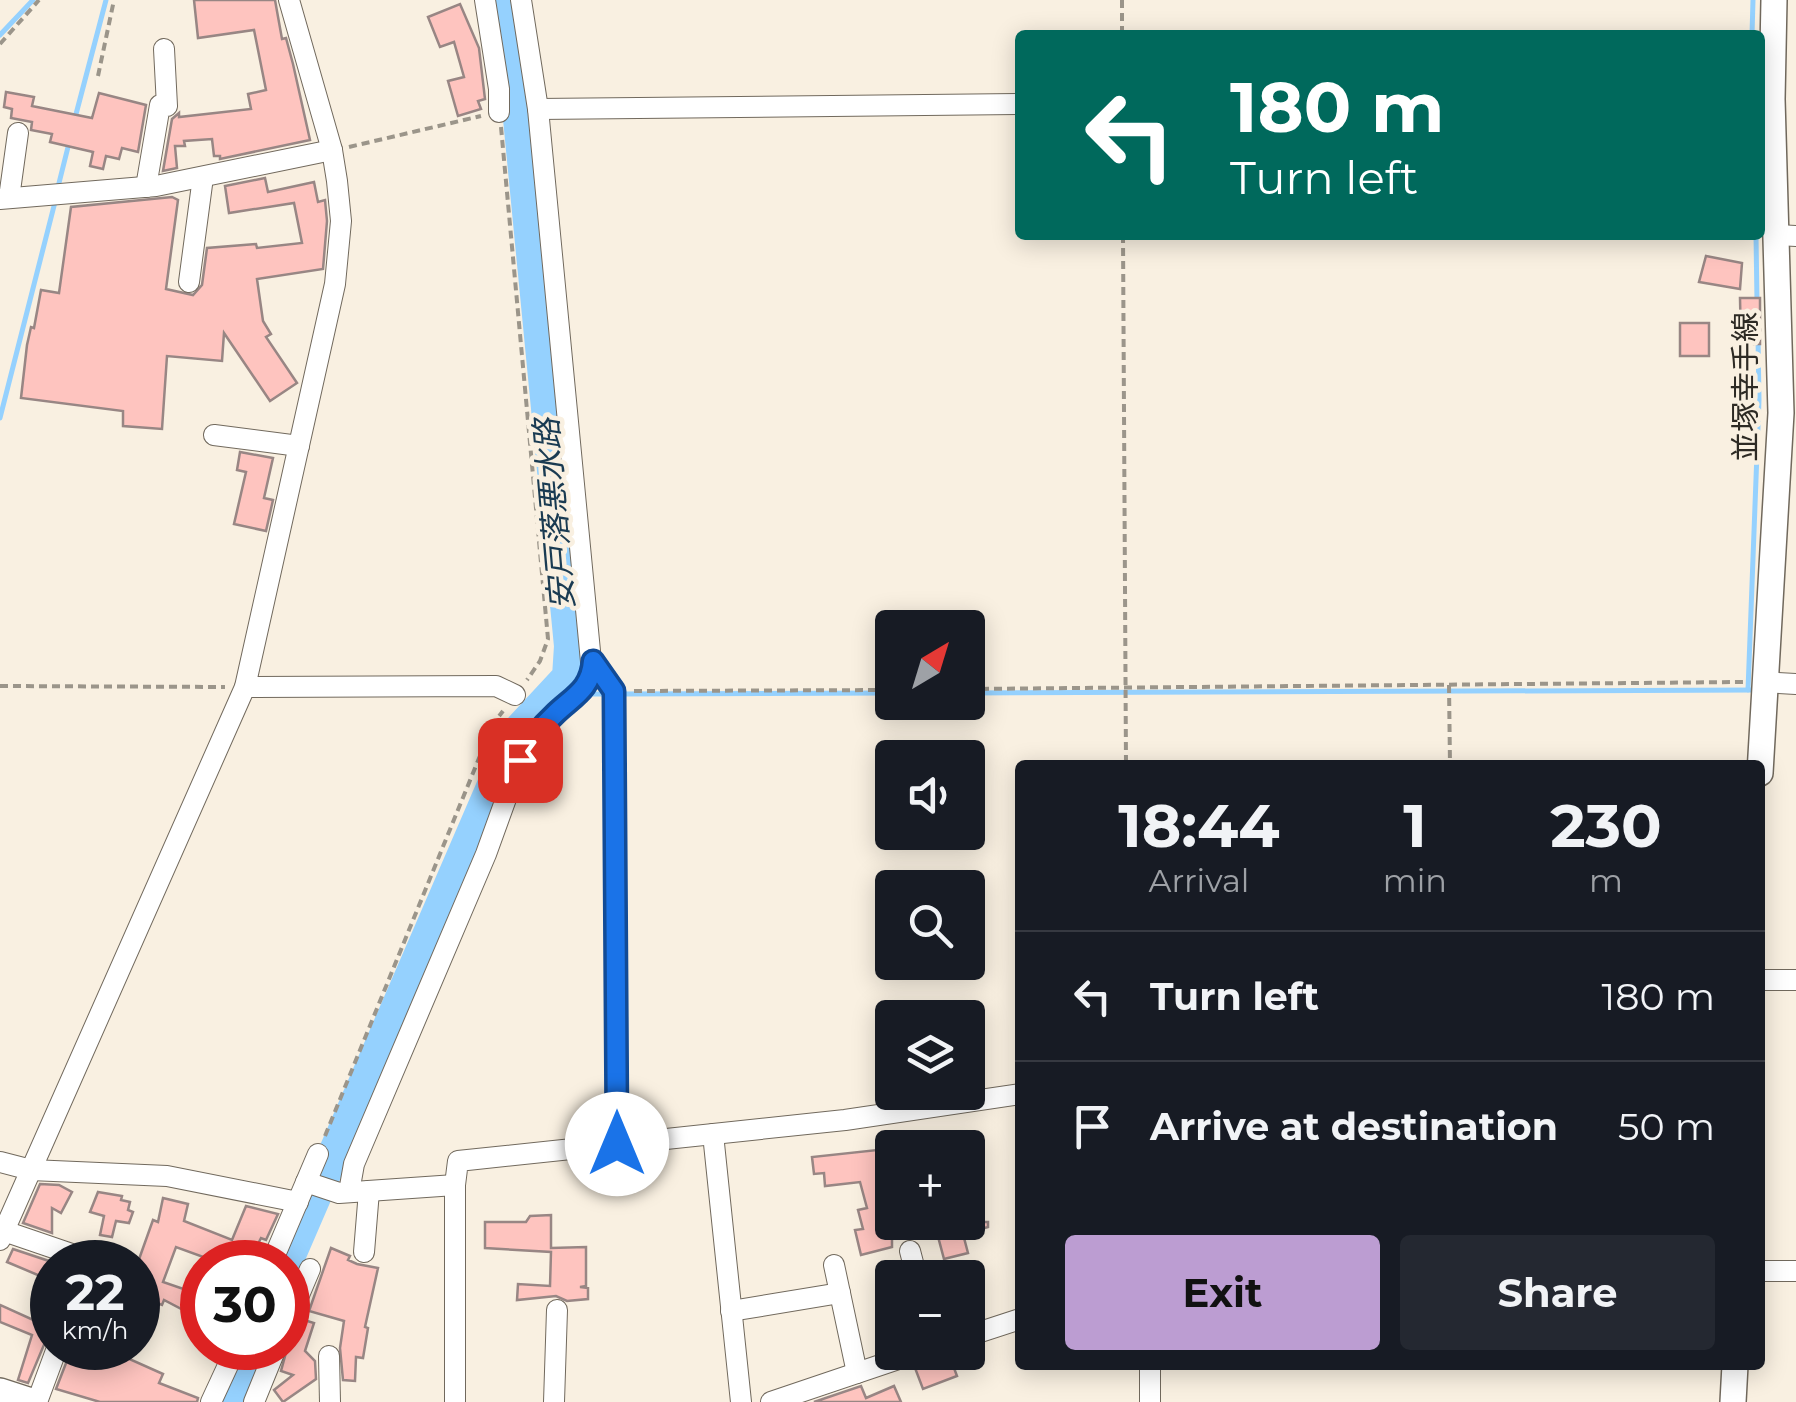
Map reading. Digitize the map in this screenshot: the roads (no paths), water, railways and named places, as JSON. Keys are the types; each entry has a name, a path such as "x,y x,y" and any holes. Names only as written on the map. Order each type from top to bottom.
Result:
{"main road":[{"name":"並塚幸手線","path":"1760,760 1763,682 1788,412 1786,235 1766,99 1774,0"},
{"path":"1733,1402 1735,1370"},
{"path":"0,1390 36,1402"}],"street":[{"path":"30,1242 2,1235 245,687 335,284 342,221 332,150 288,0"},
{"path":"485,0 499,112"},
{"path":"364,1252 352,1192 354,1164 486,854 520,760 551,718 590,681 593,661 538,110 521,0"},
{"path":"146,187 160,105 167,106 164,50"},
{"path":"538,110 1015,104"},
{"path":"18,133 4,199 146,187 332,150"},
{"path":"190,282 203,176"},
{"path":"214,435 299,446"},
{"path":"593,661 614,691 617,1144"},
{"path":"1763,682 1796,684"},
{"path":"245,687 496,686 515,695"},
{"path":"1765,980 1796,980"},
{"path":"454,1402 458,1161 845,1120 1015,1095"},
{"path":"713,1134 741,1402"},
{"path":"281,1240 318,1154"},
{"path":"0,1162 31,1170 167,1176 302,1192 455,1185"},
{"path":"910,1252 912,1260"},
{"path":"834,1265 857,1373"},
{"path":"1765,1271 1796,1271"},
{"path":"732,1310 840,1292"},
{"path":"554,1402 557,1310"},
{"path":"985,1330 1015,1321"},
{"path":"329,1356 330,1402"},
{"path":"771,1402 875,1367"},
{"path":"36,1402 48,1370"},
{"path":"212,1402 226,1370"},
{"path":"254,1402 267,1370"},
{"path":"1150,1370 1150,1402"}],"waterway":[{"path":"0,35 33,0"},
{"path":"75,118 106,0"},
{"name":"安戸落悪水路","path":"296,1240 515,734 568,677 570,646 517,98 500,0"},
{"path":"1752,30 1753,0"},
{"path":"57,191 69,143"},
{"path":"0,418 55,202"},
{"path":"1756,240 1757,302"},
{"path":"1748,690 1758,338"},
{"path":"985,693 1754,690"},
{"path":"621,694 875,693"},
{"path":"549,694 570,694"},
{"path":"586,694 610,694"},
{"name":"安戸落悪水路","path":"227,1402 241,1370"}]}
